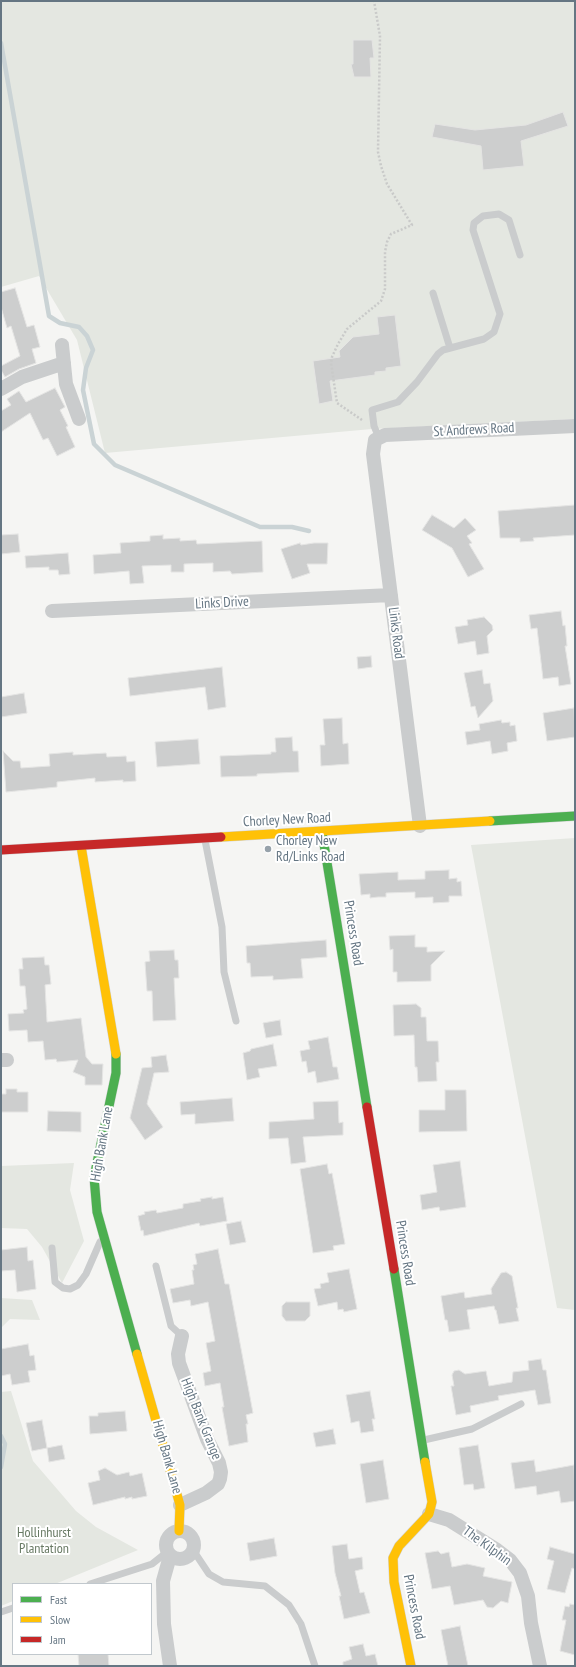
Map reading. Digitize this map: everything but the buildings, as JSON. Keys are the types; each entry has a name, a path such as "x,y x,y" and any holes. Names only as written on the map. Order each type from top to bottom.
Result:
{"main road":[{"name":"Chorley New Road","path":"1,850 575,816"},
{"name":"Princess Road","path":"322,832 432,1502 429,1514 398,1546 393,1558 394,1582 411,1666"},
{"name":"High Bank Lane","path":"81,846 116,1051 116,1073 94,1177 97,1212 180,1505 179,1530"}],"street":[{"path":"62,345 66,384 79,419"},
{"path":"1,389 22,377 64,363"},
{"name":"St Andrews Road","path":"377,439 385,434 575,426"},
{"name":"Links Road","path":"377,439 373,454 420,826"},
{"name":"Links Drive","path":"52,611 391,595"},
{"name":"High Bank Grange","path":"180,1505 206,1493 218,1484 221,1472 219,1463 207,1439 179,1363 178,1354 182,1336"},
{"name":"The Kilphin","path":"429,1514 449,1520 497,1550 510,1560 520,1573 528,1596 531,1624 540,1666"},
{"path":"168,1554 179,1559 183,1559 191,1554 193,1550 193,1540 191,1536 179,1530 170,1534 165,1543 168,1554 164,1581 164,1624 170,1666"}],"lane":[{"path":"377,439 372,410 398,402 417,382 438,354 450,348 484,339 494,332 500,314 474,230 474,223 483,216 499,214 509,220 520,255"},
{"path":"433,293 450,348"},
{"path":"205,838 222,926 224,972 236,1021"},
{"path":"52,1248 55,1282 63,1288 72,1289 78,1285 86,1274 103,1234"},
{"path":"156,1266 170,1326 182,1336"},
{"path":"422,1441 441,1438 472,1429 521,1404"},
{"path":"193,1550 209,1574 223,1582 265,1586 289,1605 301,1624 315,1666"},
{"path":"93,1583 152,1564 168,1554"},
{"path":"1,1612 12,1608"}],"path":[{"path":"374,1 380,36 379,159 387,184 412,225 391,234 386,247 385,289 381,301 347,330 338,344 331,363 337,403 370,426 377,439"}],"green space":[{"path":"1,1 575,1 575,419 372,429 105,453 77,340 39,276 1,287"},
{"path":"575,838 575,1310 557,1308 471,845"},
{"path":"74,1163 70,1190 84,1241 62,1283 42,1247 27,1229 1,1228 1,1166"},
{"path":"1,1298 32,1300 40,1320 10,1319 1,1328"},
{"name":"Hollinhurst Plantation","path":"11,1391 33,1461 76,1511 96,1527 138,1550 57,1583 12,1583 12,1601 1,1606 1,1392"}],"waterway":[{"path":"1,43 49,316 60,323 79,327 87,336 93,350 86,368 83,390 94,444 115,465 260,527 292,527 309,531"},
{"path":"1,1436 5,1444 1,1467"}],"traffic: fast":[{"path":"490,821 575,816"},
{"path":"322,832 367,1107"},
{"path":"116,1054 116,1073 94,1177 97,1212 137,1354"},
{"path":"394,1269 425,1462"}],"traffic: slow":[{"path":"221,837 490,821"},
{"path":"81,846 116,1054"},
{"path":"137,1354 180,1505 179,1531"},
{"path":"411,1666 394,1582 393,1558 399,1546 429,1514 432,1502 425,1462"}],"traffic: jam":[{"path":"1,850 221,837"},
{"path":"367,1107 394,1269"}],"place":[{"name":"Chorley New Rd/Links Road","path":"268,849"}]}
